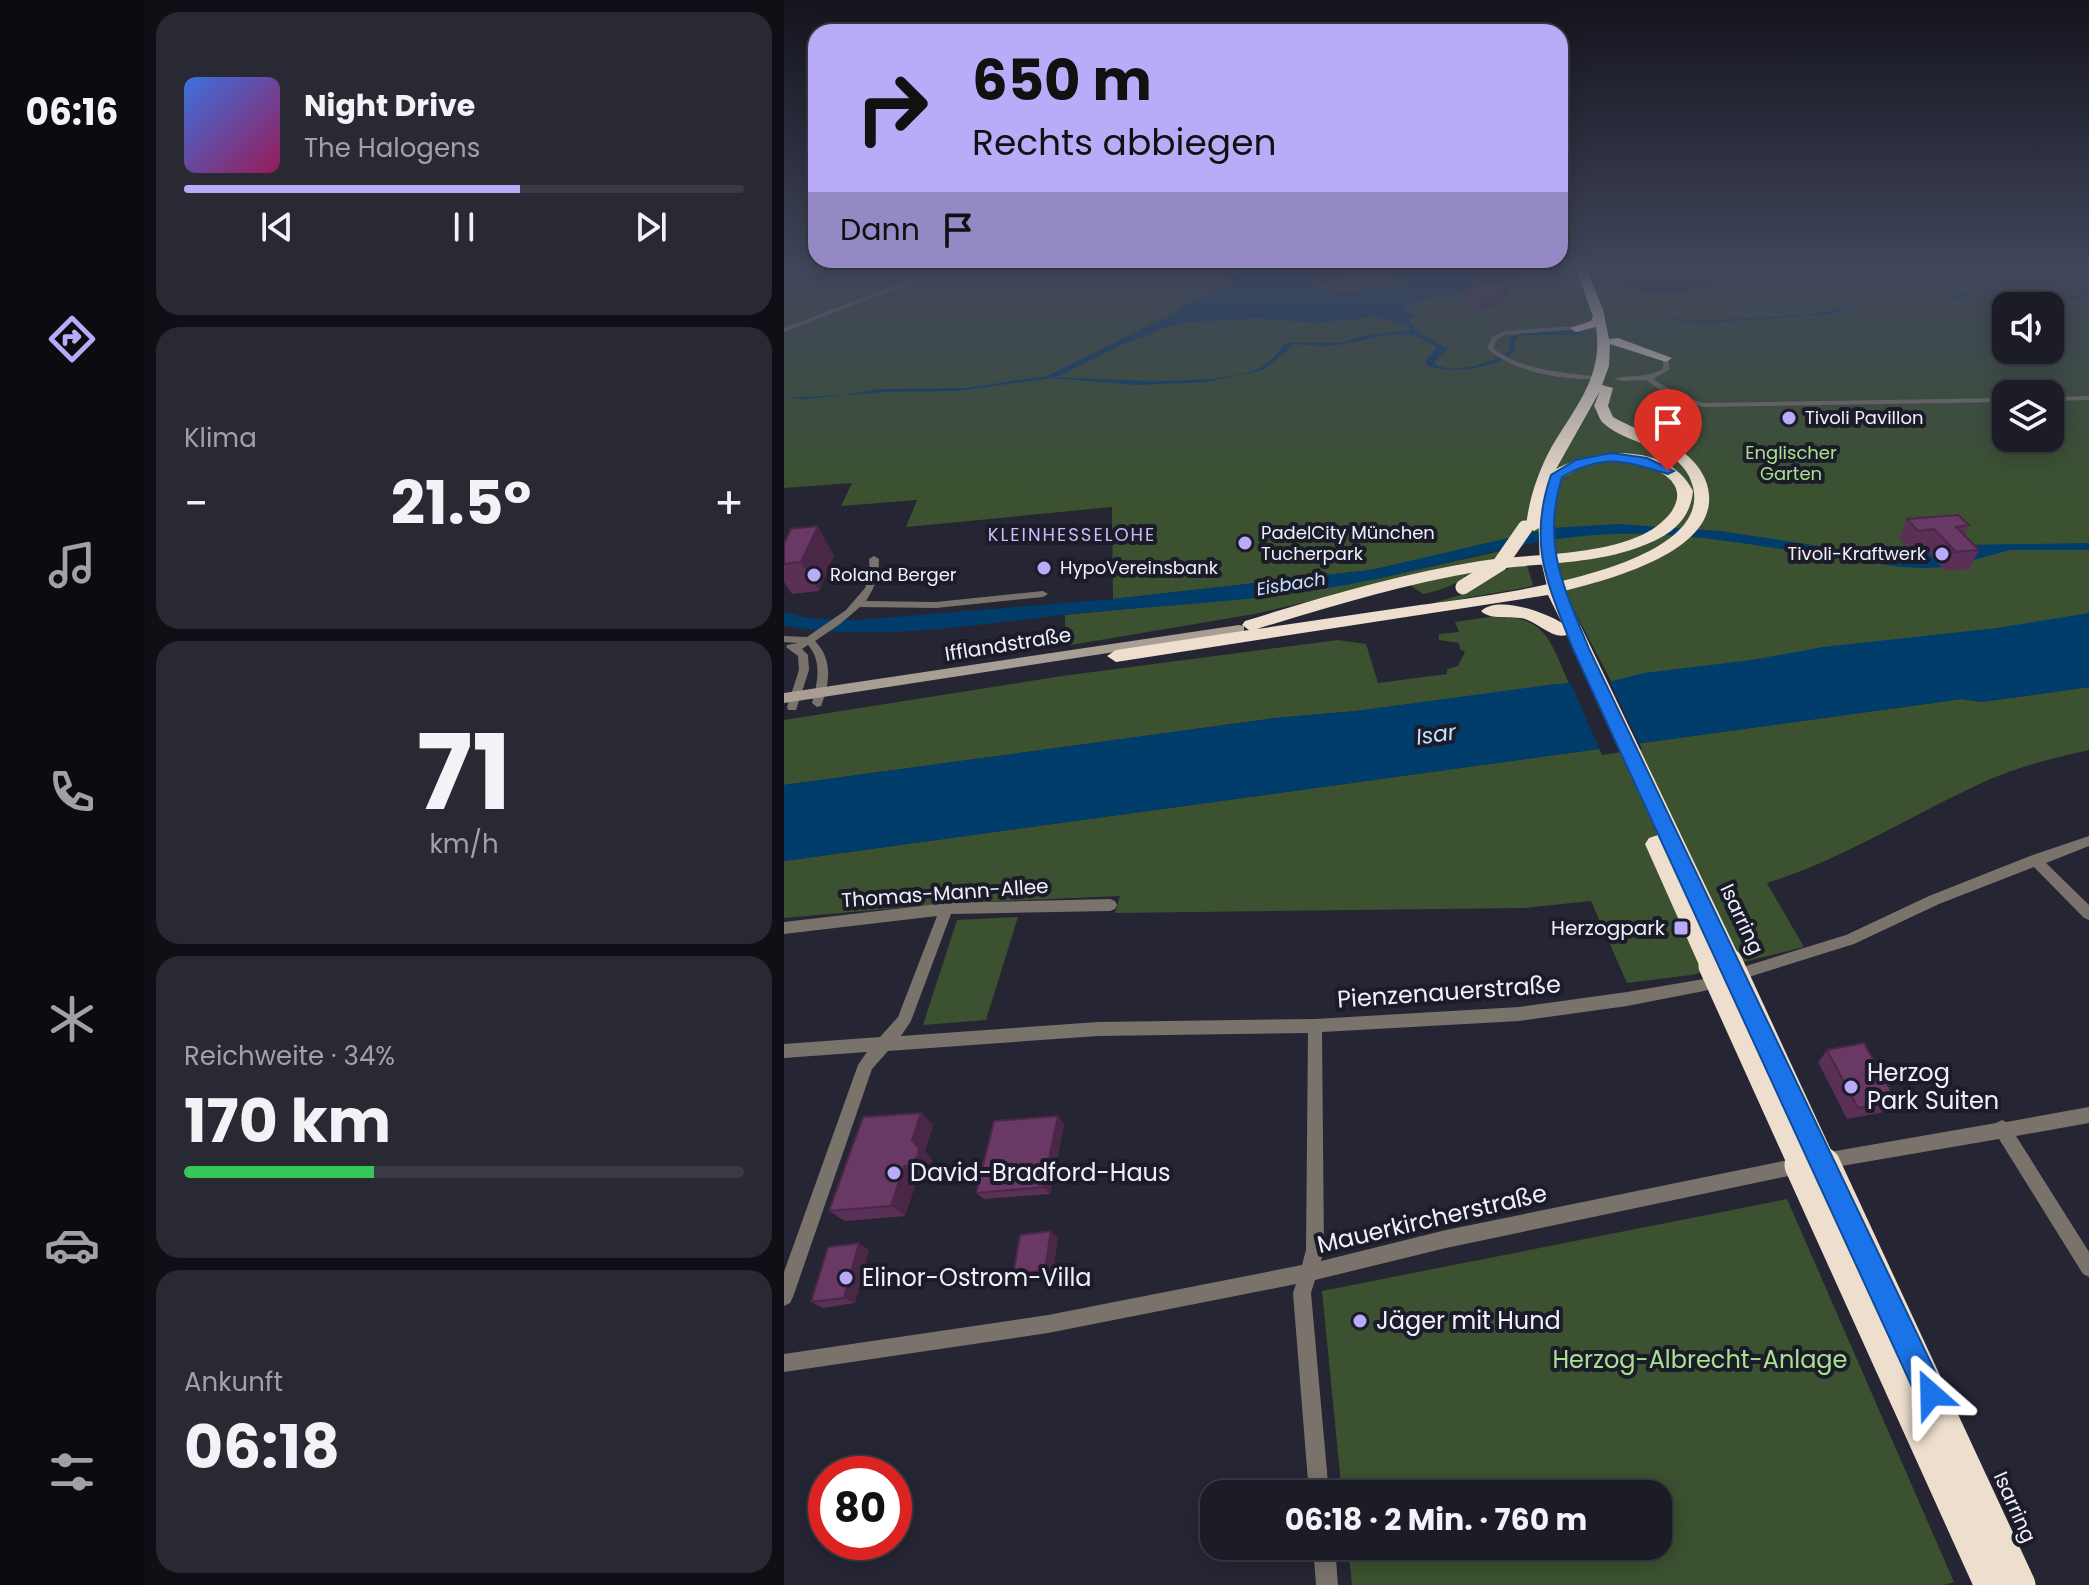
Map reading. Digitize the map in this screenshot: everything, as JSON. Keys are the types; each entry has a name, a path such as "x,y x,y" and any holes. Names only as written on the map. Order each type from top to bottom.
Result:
{"highway":[{"name":"Isarring","path":"1605,343 1596,384 1546,474 1535,524 1535,553 1566,635 2018,1585"},
{"name":"Isarring","path":"1535,524 1548,501 1567,452 1605,381 1614,359 1610,343"},
{"path":"1626,343 1635,349 1666,358"},
{"path":"1614,359 1635,349"},
{"path":"1116,656 1510,596 1606,574 1674,542 1689,530 1698,515 1701,487 1693,471 1675,453 1607,419 1601,406 1607,393 1605,381"},
{"path":"1239,629 1406,581 1467,568 1584,555 1648,538 1667,526 1680,513 1686,500 1684,487 1668,471 1643,460 1595,458 1557,475"},
{"path":"1239,629 1409,602 1463,587 1509,558 1535,524"},
{"path":"1116,656 1242,647 1481,611 1518,610 1534,615 1566,635"},
{"name":"Isarring","path":"1720,964 1992,1585"}],"main road":[{"name":"Ifflandstraße","path":"818,698 1239,629"},
{"name":"Ifflandstraße","path":"789,702 1116,656"}],"street":[{"path":"1491,343 1490,348 1504,358 1546,371 1605,381 1649,379 1666,370 1666,358"},
{"path":"1649,379 1674,396 1703,405 1992,400"},
{"path":"2064,399 2089,398"},
{"path":"861,604 876,571 874,559"},
{"path":"797,648 861,604 936,605 1043,594"},
{"path":"784,639 812,637"},
{"path":"812,637 823,662 818,698"},
{"path":"784,646 797,648 803,655 804,670 789,702"},
{"name":"Pienzenauerstraße","path":"784,1051 1098,1029 1315,1026 1519,1014 1627,999 1704,985 1849,940 1934,900 2089,841"},
{"path":"2035,860 2089,914"},
{"name":"Thomas-Mann-Allee","path":"784,928 946,909 1110,905"},
{"path":"784,1297 866,1065 904,1021 946,909"},
{"path":"1315,1026 1315,1250 1302,1293 1318,1480"},
{"name":"Mauerkircherstraße","path":"784,1363 1048,1324 1306,1273 1702,1185 2002,1128 2089,1115"},
{"path":"2002,1128 2089,1268"},
{"path":"1325,1560 1327,1585"}],"green space":[{"name":"Englischer Garten","path":"784,343 1992,343 1992,364 2064,364 2064,343 2089,343 2089,618 1612,683 1564,591 1552,540 1511,539 1371,570 1113,599 1112,507 906,527 917,500 841,506 852,483 784,488"},
{"path":"1505,550 1467,577 1423,594 1403,580 1254,614 1065,646 1065,615 1287,593 1380,578"},
{"path":"1527,565 1533,585 1529,587 1426,605 1464,594 1509,568"},
{"path":"1496,616 1527,621 1545,634 1569,683 1356,711 1276,718 784,785 784,720 1062,676 1338,640 1366,644 1378,683 1447,674 1447,669 1458,666 1465,652 1460,649 1459,643 1439,640 1439,634 1459,632 1455,622"},
{"path":"2089,687 2089,750 2035,763 1997,777 1823,862 1767,883 1804,947 1691,975 1627,983 1591,901 1524,908 1115,913 1120,896 955,903 784,918 784,861 1962,699 1981,702"},
{"path":"1018,917 986,1020 923,1025 957,920"},
{"name":"Herzog-Albrecht-Anlage","path":"1787,1199 1954,1582 1944,1585 1352,1585 1349,1560 1672,1560 1672,1480 1341,1480 1322,1291"}],"water":[{"path":"1114,343 1127,343 1056,377 1164,381 1223,377 1265,365 1286,343 1349,343 1320,346 1294,344 1264,370 1206,382 1136,385 1051,378 958,391 784,398 845,395 879,389 967,388 1047,376"},
{"path":"1429,343 1437,343 1447,350 1433,363 1450,368 1469,367 1505,356 1510,343 1514,343 1516,349 1509,356 1487,365 1449,370 1428,366 1425,361 1437,348"},
{"name":"Eisbach","path":"1617,524 1720,531 1859,552 1882,547 1924,548 1942,567 1893,566 1671,535 1612,534 1524,545 1409,572 1268,596 930,630 853,632 784,625 784,612 808,618 858,620 1113,599 1371,570 1551,528"},
{"path":"2089,543 2089,550 2010,550 1963,563 1960,545"},
{"name":"Isar","path":"2089,613 2089,687 1981,702 1962,699 784,861 784,785 1276,718 1356,711 1555,684 1609,682 1644,673 1751,660 1823,647 1997,628"}],"pier":[{"path":"1608,678 1642,749 1602,755 1569,679"}],"building":[{"path":"1958,515 1969,525 1956,527 1979,550 1956,552 1934,529 1918,531 1907,519"},
{"path":"818,526 801,562 784,564 784,543 791,529"},
{"path":"1864,1043 1896,1100 1858,1108 1827,1050"},
{"path":"921,1113 912,1140 919,1149 918,1155 910,1166 904,1166 891,1206 829,1211 863,1117"},
{"path":"1058,1116 1043,1187 976,1193 994,1121"},
{"path":"1051,1231 1045,1270 1013,1275 1020,1235"},
{"path":"859,1243 844,1298 811,1302 828,1247"}],"place":[{"name":"Tivoli Pavillon","path":"1789,418"},
{"name":"PadelCity München Tucherpark","path":"1245,543"},
{"name":"Tivoli-Kraftwerk","path":"1942,554"},
{"name":"HypoVereinsbank","path":"1044,568"},
{"name":"Roland Berger","path":"814,575"},
{"name":"Herzogpark","path":"1681,928"},
{"name":"Herzog Park Suiten","path":"1851,1087"},
{"name":"David-Bradford-Haus","path":"894,1173"},
{"name":"Elinor-Ostrom-Villa","path":"846,1278"},
{"name":"Jäger mit Hund","path":"1360,1321"}],"district":[{"name":"KLEINHESSELOHE","path":"1072,535"}],"route":[{"path":"1668,471 1643,460 1611,456 1580,462 1557,475 1548,501 1546,524 1550,571 1581,649 1931,1394"}]}
